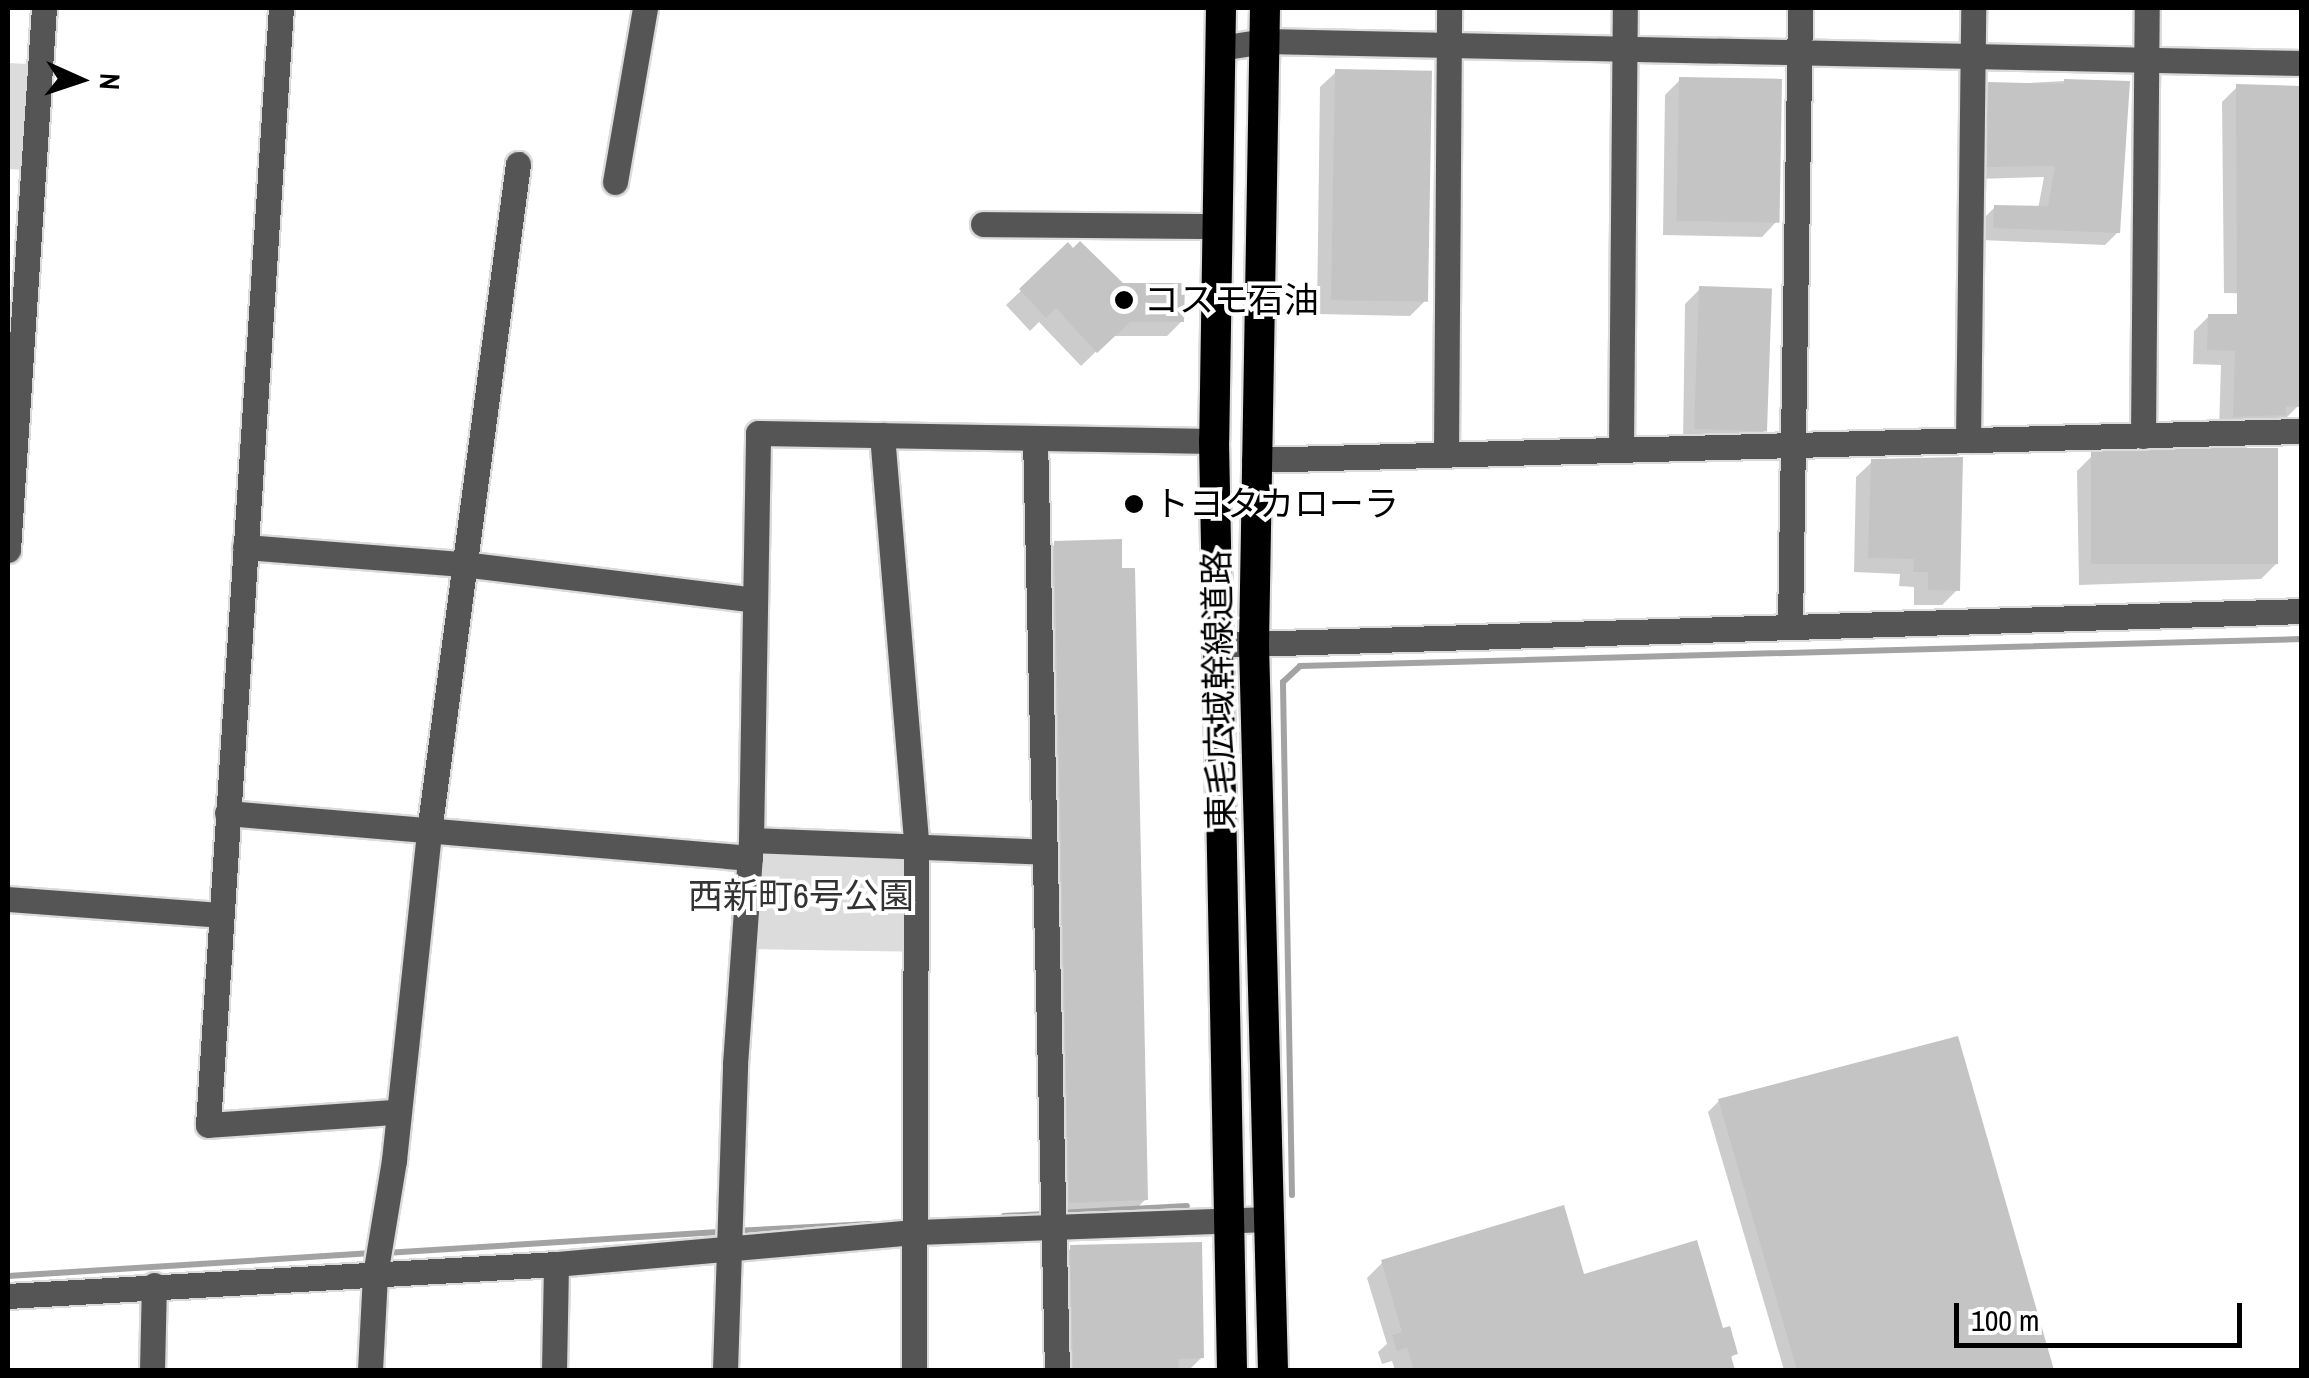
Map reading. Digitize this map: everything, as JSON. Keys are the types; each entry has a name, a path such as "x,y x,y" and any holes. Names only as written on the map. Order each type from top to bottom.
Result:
{"highway":[{"name":"東毛広域幹線道路","path":"1220,8 1214,441 1232,1370"},
{"name":"東毛広域幹線道路","path":"1265,8 1254,460 1254,645 1273,1370"}],"street":[{"path":"8,550 44,8"},
{"path":"281,8 208,1125 396,1112"},
{"path":"616,182 644,8"},
{"path":"1446,454 1449,8"},
{"path":"1621,449 1625,8"},
{"path":"1790,625 1800,8"},
{"path":"1968,440 1974,8"},
{"path":"2143,436 2147,8"},
{"path":"1220,48 1264,41 2302,63"},
{"path":"370,1370 375,1275 429,832 518,164"},
{"path":"983,224 1216,226"},
{"path":"1254,460 2302,432"},
{"path":"725,1370 735,1064 750,849 758,433 1214,441"},
{"path":"882,435 916,844 914,1370"},
{"path":"1035,438 1057,1370"},
{"path":"246,547 463,564 755,600"},
{"path":"1216,645 2302,611"},
{"path":"227,813 429,832 750,849 916,844 1045,852"},
{"path":"8,900 220,915"},
{"path":"8,1296 556,1264 916,1232 1228,1216 1269,1219"},
{"path":"554,1370 556,1264"},
{"path":"152,1370 154,1285"}],"green space":[{"path":"8,63 30,64 25,170 8,169"},
{"name":"西新町6号公園","path":"751,840 916,843 914,952 749,949"}],"building":[{"path":"1335,69 1432,71 1428,302 1331,300"},
{"path":"1679,77 1782,79 1779,223 1676,221"},
{"path":"2064,79 2130,81 2120,233 1993,228 1994,205 2048,206 2055,166 1987,167 1988,82 2064,84"},
{"path":"2236,84 2302,86 2300,407 2286,406 2286,415 2233,417 2235,351 2207,350 2208,314 2237,314"},
{"path":"1080,241 1123,283 1185,283 1184,322 1130,322 1097,353 1056,308 1046,318 1019,289 1068,242 1073,248"},
{"path":"1699,286 1772,289 1767,431 1694,429"},
{"path":"2091,448 2278,448 2278,564 2091,564"},
{"path":"1963,457 1960,591 1928,590 1928,572 1913,572 1914,559 1868,558 1871,459"},
{"path":"1122,539 1122,568 1135,568 1148,1200 1069,1203 1054,541"},
{"path":"1958,1036 2054,1370 1797,1370 1718,1099"},
{"path":"1564,1205 1584,1274 1697,1240 1723,1328 1730,1326 1738,1354 1731,1356 1735,1370 1414,1370 1407,1347 1397,1351 1392,1335 1402,1332 1381,1260"},
{"path":"1202,1242 1204,1358 1178,1359 1179,1370 1073,1370 1070,1245"}],"waterway":[{"path":"1292,1195 1283,682 1300,666 2302,639"},
{"path":"1059,1213 1187,1206"},
{"path":"1004,1216 1046,1214"},
{"path":"734,1231 871,1224"},
{"path":"385,1253 722,1232"},
{"path":"8,1276 372,1253"}],"place":[{"name":"コスモ石油","path":"1124,300"},
{"name":"トヨタカローラ","path":"1134,504"}]}
